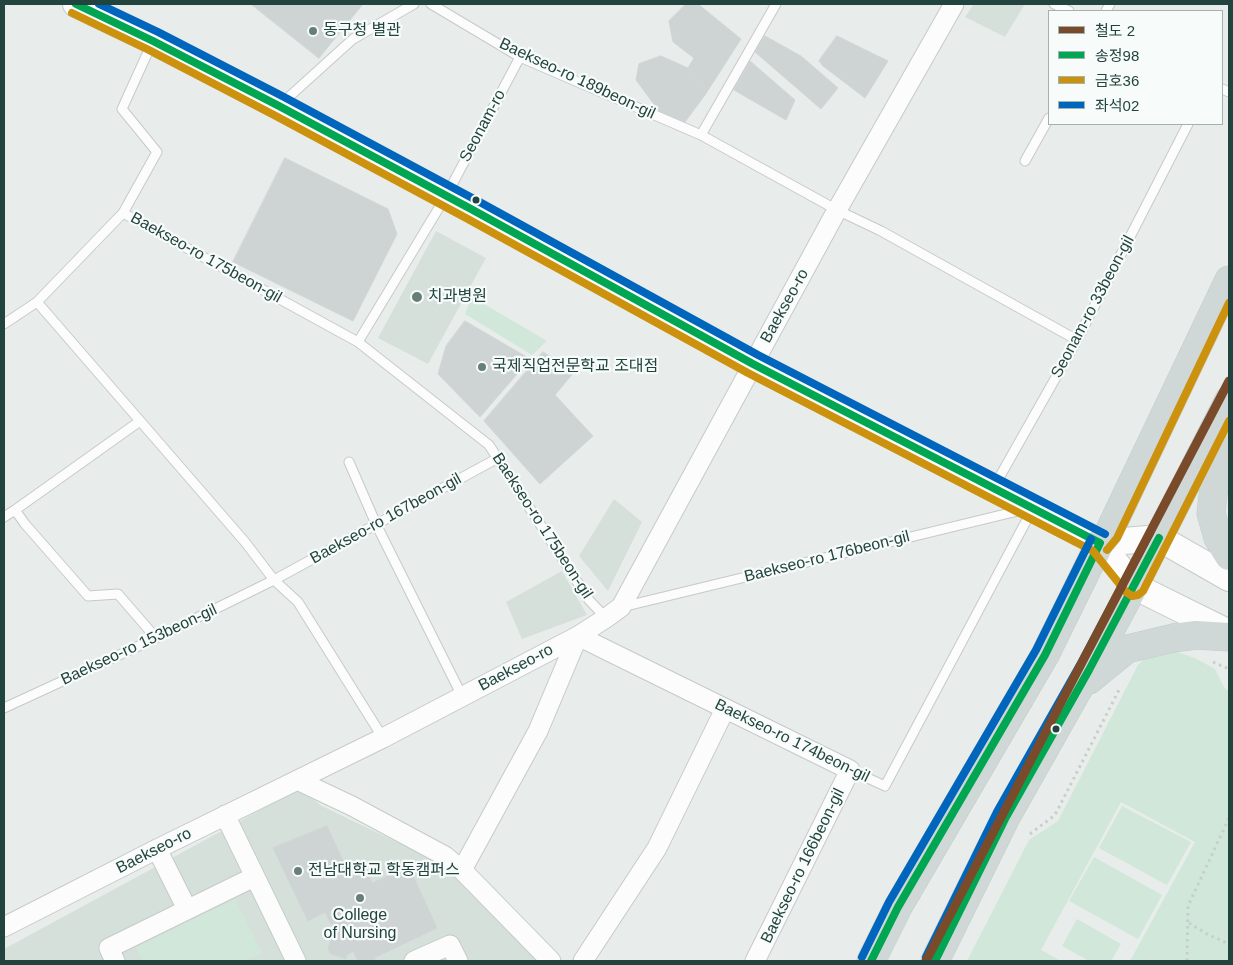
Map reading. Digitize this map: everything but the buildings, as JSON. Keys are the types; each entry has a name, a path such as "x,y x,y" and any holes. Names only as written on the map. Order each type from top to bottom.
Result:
{"main road":[{"path":"871,961 898,906 1045,655 1100,543 1108,534 1229,280"},
{"path":"935,961 1006,817 1080,687 1226,407"},
{"path":"1226,407 1211,513 1218,538 1229,556"},
{"path":"1080,687 1127,649 1173,638 1196,635 1229,637"}],"street":[{"path":"76,4 153,41 279,106 753,364 1100,543 1134,586 1229,633"},
{"name":"Baekseo-ro","path":"4,927 157,849 383,738 578,636 614,612 837,210 954,4"},
{"path":"1100,543 1159,538 1229,578"},
{"path":"462,870 538,731 578,636"},
{"name":"Baekseo-ro 174beon-gil","path":"578,636 850,770"},
{"path":"583,961 657,848 725,709"},
{"name":"Baekseo-ro 166beon-gil","path":"755,961 850,770"},
{"path":"297,780 360,810 444,856 462,870 551,961"},
{"path":"225,816 296,961"},
{"path":"157,849 187,910"},
{"path":"116,961 109,948 254,877"},
{"path":"414,961 450,945 458,961"}],"lane":[{"path":"279,106 353,39 414,4"},
{"name":"Baekseo-ro 189beon-gil","path":"430,4 520,57 701,135 837,210"},
{"path":"701,135 776,4"},
{"path":"1054,4 1067,10"},
{"name":"Baekseo-ro 175beon-gil","path":"153,41 122,109 157,152 123,213 358,342 489,444 590,600 614,612"},
{"name":"Seonam-ro","path":"446,196 520,57"},
{"path":"1025,160 1048,120"},
{"name":"Seonam-ro 33beon-gil","path":"993,488 1078,340 1187,125"},
{"path":"358,342 446,196"},
{"path":"837,210 881,231 1078,340"},
{"path":"4,324 36,302 123,213"},
{"path":"36,302 245,542 274,580 298,602 383,738"},
{"path":"4,517 140,421"},
{"name":"Baekseo-ro 167beon-gil","path":"274,580 498,458"},
{"path":"349,462 376,524 462,696"},
{"name":"Baekseo-ro 176beon-gil","path":"614,612 1033,507"},
{"name":"Baekseo-ro 174beon-gil","path":"850,770 885,786 1033,507"},
{"path":"15,510 88,596 118,594 156,638"},
{"name":"Baekseo-ro 153beon-gil","path":"4,708 156,638 274,580"}],"path":[{"path":"1211,662 1229,669"},
{"path":"1030,834 1055,815 1121,686"},
{"path":"1187,961 1188,906 1229,818"},
{"path":"1188,923 1229,944"}],"shaded area":[{"path":"974,4 1025,4 1005,37 965,17"},
{"path":"436,231 486,258 428,364 378,338"},
{"path":"614,499 642,522 608,591 579,556"},
{"path":"562,571 587,615 522,639 506,602"},
{"name":"전남대학교 학동캠퍼스","path":"299,789 322,806 434,860 462,882 539,961 4,961 4,949"}],"green space":[{"path":"472,297 547,341 532,355 465,314"},
{"path":"1171,650 1195,658 1215,669 1224,687 1229,692 1229,961 1130,961 1195,842 1121,802 1041,950 1061,961 967,961 1029,840 1058,821 1138,665 1146,657"},
{"path":"1122,806 1191,842 1167,885 1099,848"},
{"path":"1094,857 1162,895 1138,939 1069,901"},
{"path":"235,899 262,953 244,961 143,961 136,947"},
{"path":"1077,919 1121,944 1111,961 1089,961 1062,946"}],"rail line":[{"name":"2","path":"926,961 1229,381"}],"transit line":[{"name":"송정98","path":"76,4 153,41 279,106 753,364 1100,543"},
{"name":"좌석02","path":"99,4 284,97 758,355 1105,534"},
{"name":"금호36","path":"72,13 149,50 274,115 748,373 1093,551 1126,592 1132,596 1138,595 1143,591 1229,421"},
{"name":"금호36","path":"1107,550 1117,538 1229,303"},
{"name":"좌석02","path":"926,957 997,812 1080,665 1150,533"},
{"name":"송정98","path":"935,961 1006,817 1089,670 1159,538"},
{"name":"좌석02","path":"862,957 889,902 1036,650 1091,539"},
{"name":"송정98","path":"871,961 898,907 1045,655 1100,543"}],"place":[{"name":"동구청 별관","path":"313,31"},
{"name":"치과병원","path":"417,297"},
{"name":"국제직업전문학교 조대점","path":"482,367"},
{"name":"전남대학교 학동캠퍼스","path":"298,871"},
{"name":"College of Nursing","path":"360,898"}]}
